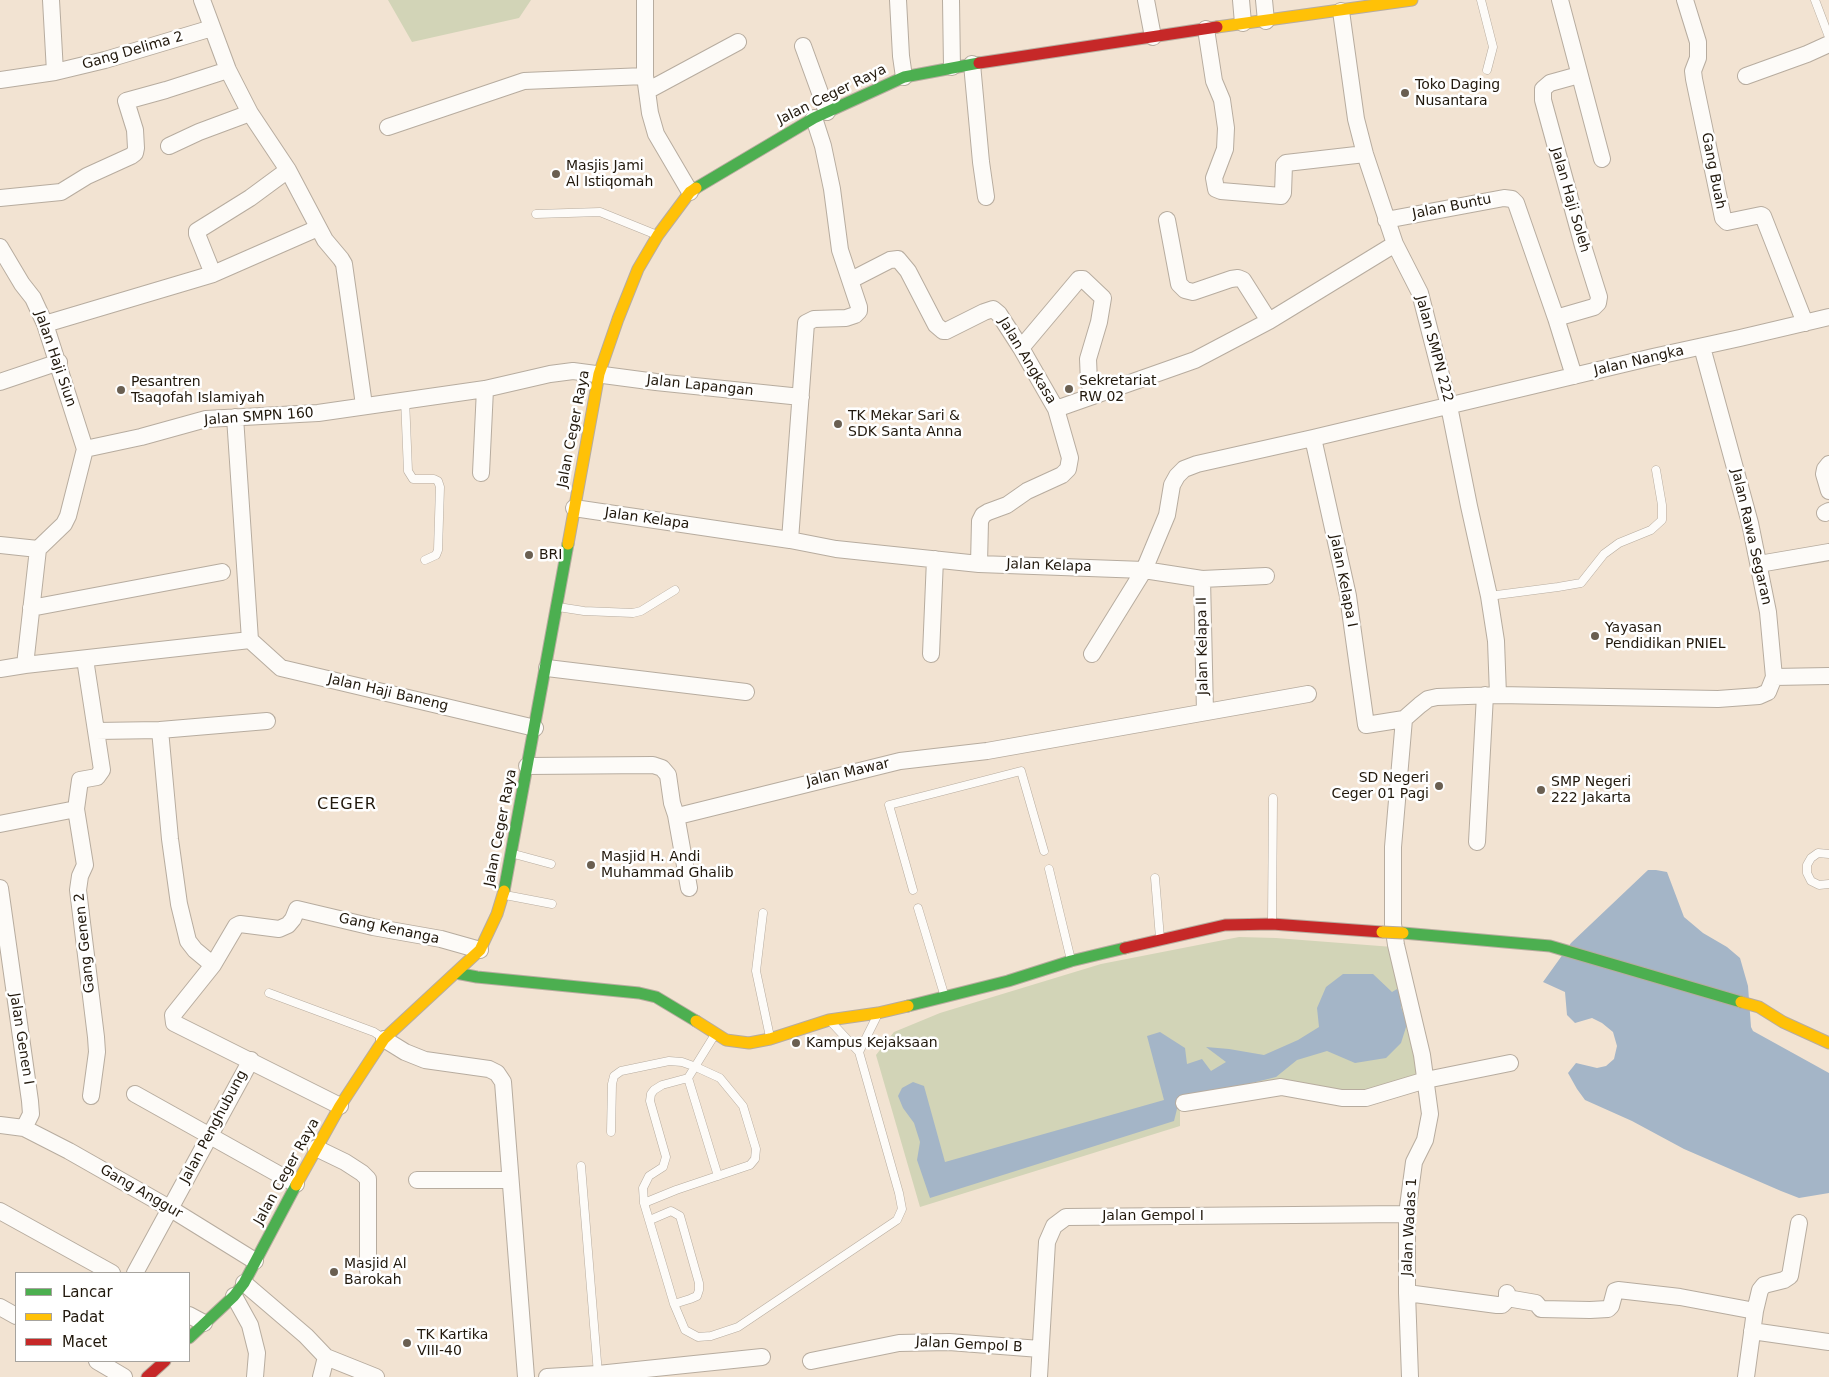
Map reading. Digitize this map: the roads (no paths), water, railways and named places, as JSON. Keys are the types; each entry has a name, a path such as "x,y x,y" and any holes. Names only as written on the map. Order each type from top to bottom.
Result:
{"main road":[{"name":"Jalan Ceger Raya","path":"190,1337 234,1296 244,1283 340,1106 384,1039 480,950 504,895 547,668 599,374 638,269 658,235 690,192 755,152 821,115 904,77 952,67 1242,22 1342,11 1412,0"},
{"path":"456,973 477,978 639,993 656,997 726,1040 750,1043 770,1039 829,1020 878,1013 945,997 1008,981 1071,961 1160,939 1225,925 1272,924 1550,946 1759,1007 1783,1022 1829,1043"},
{"path":"147,1377 163,1362"}],"street":[{"path":"51,0 55,72"},
{"path":"202,0 228,70 250,113 288,170 325,240 344,264 364,405"},
{"path":"645,0 646,84 650,113 656,134 690,192"},
{"path":"898,0 900,56 904,77"},
{"path":"951,0 952,67"},
{"path":"1146,0 1153,37"},
{"path":"1241,0 1242,22"},
{"path":"1264,0 1266,20"},
{"path":"1560,0 1602,159"},
{"name":"Gang Buah","path":"1684,0 1698,42 1698,58 1693,71 1694,79 1723,218 1727,222 1761,214 1763,216 1805,323"},
{"name":"Jalan SMPN 222","path":"1342,11 1356,120 1386,220 1395,244 1420,293 1449,406 1489,596 1496,641 1477,842"},
{"name":"Gang Delima 2","path":"0,80 55,72 105,60 212,28"},
{"path":"1206,28 1214,81 1222,100 1226,128 1225,149 1214,178 1216,189 1280,196 1283,193 1284,166 1286,163 1365,154"},
{"path":"388,127 524,82 646,84 738,42"},
{"path":"1746,76 1829,44"},
{"path":"790,540 806,323 814,319 846,318 855,315 859,311 851,280 840,250 832,189 823,146 821,115 803,46"},
{"path":"972,64 986,197"},
{"path":"0,198 61,192 88,176 131,156 135,153 136,148 135,130 126,101 228,70"},
{"name":"Jalan Haji Soleh","path":"1556,318 1594,307 1598,303 1599,297 1543,100 1543,89 1550,83 1579,75"},
{"path":"168,146 250,113"},
{"path":"213,274 196,234 197,230 250,198 288,170"},
{"name":"Jalan Buntu","path":"1386,220 1504,198 1512,199 1516,203 1556,318"},
{"path":"1167,220 1180,284 1184,290 1193,292 1238,278 1242,280 1269,321"},
{"path":"45,324 213,274 318,228"},
{"name":"Jalan Angkasa","path":"851,280 890,260 898,259 908,271 940,330 946,331 993,309 999,314 1021,348 1056,409 1196,360 1269,321 1395,244"},
{"name":"Jalan Haji Siun","path":"0,249 33,298 45,324 85,449"},
{"path":"1021,348 1079,279 1083,279 1103,298 1099,322 1088,359 1089,382 1093,396"},
{"name":"Jalan Nangka","path":"1449,406 1653,356 1702,347 1829,317"},
{"path":"1556,318 1574,376"},
{"name":"Jalan Rawa Segaran","path":"1702,347 1750,523 1759,564 1768,612 1774,677"},
{"path":"0,382 58,362"},
{"name":"Jalan SMPN 160","path":"85,449 141,438 206,419 318,413 485,389 550,374 573,371 599,374"},
{"name":"Jalan Lapangan","path":"599,374 656,382 801,397"},
{"path":"481,473 485,389"},
{"path":"1092,654 1144,570 1167,515 1172,485 1184,469 1197,464 1449,406"},
{"path":"979,564 980,521 983,515 1007,505 1027,491 1062,475 1068,469 1070,458 1056,409"},
{"path":"0,669 250,640 235,416"},
{"name":"Jalan Kelapa I","path":"1313,438 1348,596 1366,725 1404,719"},
{"path":"25,665 32,608 34,568 38,548 64,524 68,516 85,449"},
{"path":"1829,464 1824,469 1829,491"},
{"name":"Jalan Kelapa","path":"574,508 790,540 836,550 979,564 1144,570 1202,579 1266,576"},
{"path":"0,545 38,548"},
{"path":"1759,564 1829,552"},
{"path":"931,654 935,559"},
{"path":"32,608 222,572"},
{"name":"Jalan Kelapa II","path":"1202,579 1205,712"},
{"name":"Jalan Haji Baneng","path":"250,640 281,668 535,728"},
{"name":"Gang Genen 2","path":"85,659 102,770 97,777 80,780 76,809 86,865 80,876 78,890 97,1052 91,1096"},
{"path":"547,668 746,692"},
{"path":"1404,719 1428,699 1437,697 1492,695 1605,698 1726,698 1759,696 1768,692 1774,677 1829,676"},
{"name":"Jalan Mawar","path":"676,815 900,761 987,751 1308,694"},
{"name":"Jalan Wadas 1","path":"1404,719 1394,847 1393,924 1396,945 1422,1055 1430,1114 1424,1140 1414,1162 1408,1214 1406,1293 1407,1377"},
{"path":"96,731 160,730 268,721"},
{"path":"160,730 170,839 179,904 188,941 206,960"},
{"path":"527,766 653,765 662,768 668,775 689,888"},
{"path":"0,824 76,809"},
{"name":"Jalan Genen I","path":"0,888 30,1101 31,1114 24,1128"},
{"name":"Gang Kenanga","path":"250,1060 174,1023 172,1019 173,1014 213,965 236,926 240,924 279,929 288,925 293,919 297,908 373,927 441,939 480,950"},
{"path":"384,1039 405,1052 426,1060 489,1069 497,1073 503,1082 526,1377"},
{"path":"250,1060 340,1106"},
{"name":"Jalan Penghubung","path":"136,1272 250,1060"},
{"path":"1184,1103 1280,1087 1342,1098 1366,1098 1426,1080 1510,1063"},
{"path":"135,1094 296,1184"},
{"name":"Gang Anggur","path":"0,1125 24,1128 69,1151 171,1208 255,1261"},
{"path":"316,1148 362,1172 368,1179 368,1271"},
{"path":"417,1180 510,1180"},
{"path":"0,1211 88,1267 108,1272"},
{"name":"Jalan Gempol I","path":"1040,1377 1040,1348 1047,1242 1054,1226 1066,1217 1408,1214"},
{"path":"1746,1377 1755,1311 1760,1290 1764,1285 1784,1280 1790,1276 1799,1223"},
{"path":"244,1283 306,1336 326,1358 372,1376"},
{"path":"1406,1293 1497,1305 1502,1305 1507,1296 1536,1303 1541,1309 1590,1310 1608,1309 1611,1306 1615,1291 1618,1290 1680,1297 1755,1311"},
{"path":"234,1296 250,1326 257,1353 255,1377"},
{"path":"0,1308 15,1316"},
{"path":"190,1316 204,1323"},
{"path":"1752,1331 1829,1342"},
{"name":"Jalan Gempol B","path":"811,1361 899,1343 949,1342 1040,1348"},
{"path":"547,1377 598,1374 762,1357"},
{"path":"321,1377 326,1358"},
{"path":"99,1362 124,1377"}],"lane":[{"path":"1482,0 1493,47 1487,70"},
{"path":"1815,0 1829,38"},
{"path":"536,214 600,212 658,235"},
{"path":"405,399 408,472 413,479 434,479 440,487 438,550 436,555 425,560"},
{"path":"1489,596 1581,583 1604,554 1619,543 1651,530 1662,520 1662,505 1656,470"},
{"path":"558,607 584,611 641,611 675,590"},
{"path":"913,890 889,805 1022,771 1044,851"},
{"path":"1272,924 1273,798"},
{"path":"1829,854 1818,853 1811,858 1807,865 1807,873 1811,881 1819,885 1829,884"},
{"path":"512,854 551,864"},
{"path":"1049,870 1071,961"},
{"path":"1155,878 1160,939"},
{"path":"504,895 552,904"},
{"path":"918,908 945,997"},
{"path":"763,912 756,971 770,1039"},
{"path":"269,994 374,1032 384,1039"},
{"path":"859,1052 878,1013"},
{"path":"716,1033 688,1078 662,1085 651,1094 650,1101 666,1157 663,1167 649,1176 643,1188 644,1203 674,1304 685,1330 698,1337 712,1336 738,1327 896,1220 902,1209 859,1052 829,1020"},
{"path":"610,1132 614,1076 621,1071 669,1061 682,1062 720,1078 743,1106 756,1149 755,1159 750,1165 644,1203"},
{"path":"688,1078 718,1176"},
{"path":"581,1166 598,1374"},
{"path":"650,1220 671,1211 680,1216 699,1290 697,1296 674,1304"}],"water":[{"path":"1648,870 1667,872 1684,917 1703,933 1727,947 1740,958 1748,986 1751,1027 1753,1031 1829,1073 1829,1193 1799,1198 1684,1149 1632,1121 1585,1100 1568,1073 1576,1063 1597,1068 1606,1066 1614,1059 1617,1046 1613,1032 1602,1023 1592,1018 1575,1023 1567,1015 1565,992 1543,982 1571,943"},
{"path":"1343,974 1373,974 1392,992 1397,989 1405,1001 1401,1007 1407,1024 1401,1043 1386,1058 1355,1063 1327,1051 1297,1060 1276,1077 1179,1101 1174,1121 930,1198 917,1160 920,1142 914,1123 903,1108 898,1096 902,1088 913,1082 924,1086 945,1162 1164,1100 1147,1036 1160,1032 1185,1048 1187,1064 1202,1059 1211,1071 1226,1062 1206,1047 1264,1055 1298,1040 1319,1027 1317,1008 1326,987"}],"place":[{"name":"Toko Daging Nusantara","path":"1405,93"},
{"name":"Masjis Jami Al Istiqomah","path":"556,174"},
{"name":"Sekretariat RW 02","path":"1069,389"},
{"name":"Pesantren Tsaqofah Islamiyah","path":"121,390"},
{"name":"TK Mekar Sari & SDK Santa Anna","path":"838,424"},
{"name":"BRI","path":"529,555"},
{"name":"Yayasan Pendidikan PNIEL","path":"1595,636"},
{"name":"SD Negeri Ceger 01 Pagi","path":"1439,786"},
{"name":"SMP Negeri 222 Jakarta","path":"1541,790"},
{"name":"Masjid H. Andi Muhammad Ghalib","path":"591,865"},
{"name":"Kampus Kejaksaan","path":"796,1043"},
{"name":"Masjid Al Barokah","path":"334,1272"},
{"name":"TK Kartika VIII-40","path":"407,1343"}],"district":[{"name":"CEGER","path":"347,805"}]}
